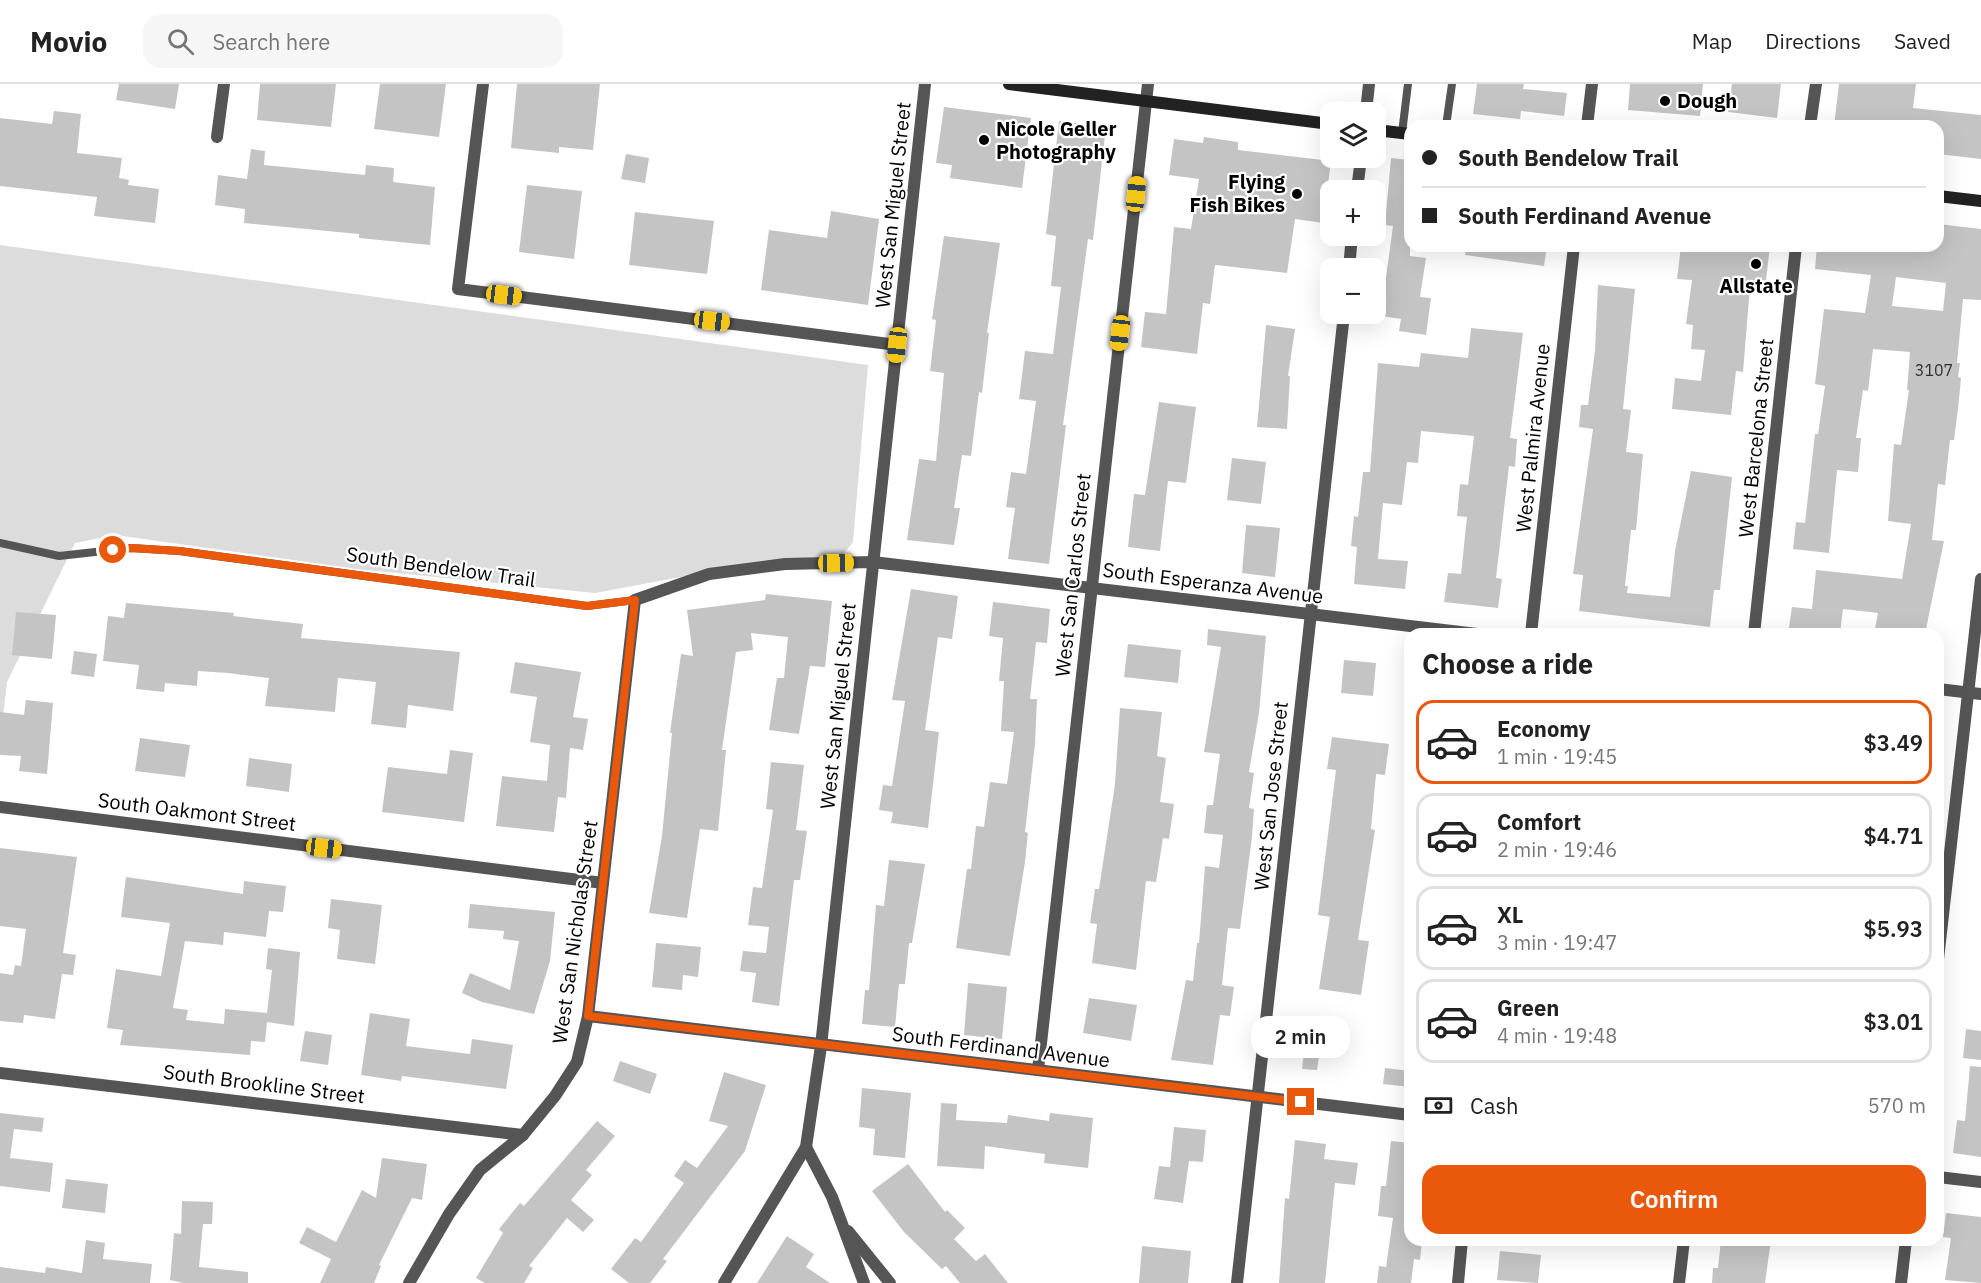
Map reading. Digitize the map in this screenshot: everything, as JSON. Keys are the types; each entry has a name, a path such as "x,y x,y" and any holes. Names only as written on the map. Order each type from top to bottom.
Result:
{"street":[{"path":"218,137 224,84"},
{"path":"483,84 458,289 897,345"},
{"name":"West San Miguel Street","path":"806,1147 821,1046 925,84"},
{"path":"1009,84 1320,123"},
{"name":"West San Carlos Street","path":"1038,1070 1148,84"},
{"path":"1367,102 1369,84"},
{"path":"1588,120 1592,84"},
{"path":"1811,120 1816,84"},
{"path":"1386,131 1404,134"},
{"path":"1944,197 1981,201"},
{"name":"West Palmira Avenue","path":"1532,628 1573,252"},
{"name":"West Barcelona Street","path":"1755,628 1795,252"},
{"name":"West San Jose Street","path":"1237,1283 1343,324"},
{"name":"South Esperanza Avenue","path":"873,562 1427,628"},
{"name":"South Bendelow Trail","path":"635,600 709,574 785,564 873,562"},
{"path":"1944,916 1975,693 1981,579"},
{"name":"West San Nicholas Street","path":"409,1283 449,1214 480,1170 523,1135 555,1096 577,1062 588,1016 635,600"},
{"path":"1944,690 1975,693"},
{"name":"South Oakmont Street","path":"0,807 603,883"},
{"name":"South Ferdinand Avenue","path":"588,1016 1404,1115"},
{"name":"South Brookline Street","path":"0,1072 523,1135"},
{"path":"806,1147 832,1197 864,1283"},
{"path":"724,1283 806,1147"},
{"path":"1944,1178 1981,1182"},
{"path":"842,1223 890,1283"},
{"path":"1458,1283 1461,1246"},
{"path":"1679,1283 1683,1246"},
{"path":"1901,1283 1905,1246"}],"lane":[{"path":"1407,120 1408,84"},
{"path":"1447,120 1452,84"},
{"name":"South Bendelow Trail","path":"0,543 59,556 131,548 180,551 587,606 635,600"}],"shaded area":[{"path":"0,245 868,365 853,542 836,563 767,561 595,593 357,569 115,535 75,543 7,682 0,741"}],"building":[{"path":"119,84 179,84 175,109 116,100"},
{"path":"260,84 336,84 331,127 257,120"},
{"path":"380,84 446,84 439,137 374,129"},
{"path":"517,84 600,84 593,150 559,147 559,153 511,148"},
{"path":"1477,84 1524,84 1523,89 1567,93 1564,116 1521,111 1520,119 1473,114"},
{"name":"Dough","path":"1630,84 1703,84 1700,116 1628,110"},
{"path":"1732,84 1781,84 1777,118 1728,112"},
{"path":"1839,84 1916,84 1913,108 1981,115 1981,159 1944,155 1944,120 1835,120"},
{"name":"Nicole Geller Photography","path":"944,107 1031,118 1022,188 950,178 952,165 936,163"},
{"path":"54,111 81,114 77,153 122,158 119,178 129,180 128,185 159,189 155,223 94,216 97,197 0,186 0,118 52,124"},
{"path":"1059,121 1106,127 1093,240 1088,239 1063,425 1066,425 1049,564 1008,559 1015,508 1006,507 1011,472 1026,474 1036,401 1019,399 1025,351 1053,354 1061,287 1051,286 1056,236 1046,234"},
{"path":"1204,137 1238,142 1238,150 1320,160 1320,168 1330,168 1329,180 1320,180 1320,223 1295,219 1287,273 1215,265 1210,304 1203,303 1197,354 1141,347 1145,312 1166,314 1174,227 1191,229 1199,179 1169,175 1174,139 1203,143"},
{"path":"251,149 265,151 264,165 365,175 366,165 394,168 393,182 435,187 430,245 359,238 359,234 244,223 245,209 215,205 218,175 247,179"},
{"path":"626,154 649,158 645,183 621,179"},
{"path":"1391,158 1404,159 1404,252 1410,252 1410,256 1426,258 1420,297 1431,298 1426,335 1399,331 1401,319 1386,317 1386,277 1393,226 1386,225"},
{"path":"527,185 582,191 574,259 519,252"},
{"path":"831,211 879,219 868,305 761,290 769,230 827,238"},
{"path":"635,212 714,221 707,274 629,265"},
{"path":"1944,225 1981,229 1981,300 1963,299 1957,363 1960,363 1958,377 1961,378 1958,409 1954,440 1950,440 1945,485 1938,484 1932,540 1944,541 1926,628 1875,628 1878,613 1843,609 1841,628 1789,628 1792,607 1812,609 1816,570 1902,579 1911,524 1888,521 1894,444 1901,445 1909,390 1907,390 1910,352 1873,349 1868,391 1863,390 1856,438 1861,438 1858,472 1837,470 1829,553 1793,549 1796,522 1805,523 1815,434 1818,434 1825,386 1815,384 1824,309 1865,313 1871,275 1815,269 1816,252 1944,252","holes":["1896,277 1946,283 1943,311 1892,306"]},
{"path":"944,236 1000,243 987,333 989,333 982,393 979,392 971,456 962,455 954,508 960,508 954,545 907,540 919,459 936,461 944,373 930,371 936,320 932,319"},
{"path":"1465,252 1546,252 1544,266 1465,255"},
{"path":"1680,252 1769,252 1765,289 1750,287 1743,372 1736,371 1731,415 1672,409 1675,378 1701,381 1705,350 1691,349 1693,325 1686,324 1692,280 1677,279"},
{"path":"1598,285 1635,289 1623,409 1631,410 1626,452 1643,454 1636,530 1631,530 1625,586 1628,586 1627,593 1670,597 1675,551 1691,471 1732,477 1720,590 1714,590 1710,627 1579,611 1583,575 1573,574 1593,429 1579,427 1581,405 1588,405 1595,350"},
{"path":"1266,325 1295,329 1288,376 1290,376 1287,429 1257,427"},
{"path":"1471,328 1523,333 1510,438 1517,439 1515,467 1509,466 1496,578 1502,579 1498,608 1444,602 1448,573 1461,574 1467,517 1457,516 1460,484 1468,485 1474,436 1421,431 1418,463 1407,462 1402,505 1383,503 1378,559 1408,561 1405,589 1354,584 1357,547 1351,546 1354,516 1358,517 1363,472 1370,472 1378,363 1419,367 1421,353 1468,358"},
{"path":"1159,402 1196,407 1186,483 1168,481 1160,551 1128,547 1134,494 1145,495"},
{"path":"1232,458 1266,462 1261,504 1227,500"},
{"path":"1246,525 1280,528 1275,577 1242,573"},
{"path":"911,589 958,596 952,639 938,637 925,730 939,732 928,828 891,823 893,812 879,810 883,785 892,786 905,701 892,700"},
{"path":"766,594 832,601 825,667 810,666 799,734 769,730 777,678 784,678 788,637 751,633 753,650 736,652 722,750 726,750 718,831 700,829 687,918 649,913 662,836 672,733 670,733 681,654 693,656 687,610 765,600"},
{"path":"993,602 1050,609 1047,643 1036,642 1030,699 1037,699 1035,744 1025,832 1028,833 1010,956 956,948 967,869 971,869 976,826 984,827 990,782 1007,784 1014,732 1001,731 1004,681 999,681 1003,638 989,636"},
{"path":"126,603 234,613 233,616 303,624 301,638 460,652 453,711 408,705 406,728 371,724 376,682 338,678 335,712 265,706 269,678 228,673 198,671 197,686 165,683 164,692 136,689 139,665 103,661 108,616 124,618"},
{"path":"16,612 56,615 52,659 12,655"},
{"path":"1208,629 1266,636 1259,713 1249,772 1254,773 1249,808 1254,809 1252,837 1240,929 1228,928 1222,985 1234,987 1230,1016 1220,1015 1213,1065 1171,1060 1186,980 1193,981 1197,943 1199,943 1205,866 1219,868 1223,835 1204,833 1207,805 1213,805 1220,754 1204,752 1221,647 1207,645"},
{"path":"1128,644 1181,650 1178,683 1124,677"},
{"path":"74,651 97,654 94,677 71,674"},
{"path":"1344,660 1376,663 1373,696 1341,693"},
{"path":"515,662 581,672 573,717 588,719 583,750 570,748 566,798 558,797 554,832 496,826 502,776 547,781 550,745 530,742 537,697 510,693"},
{"path":"26,700 53,703 47,774 19,771 21,756 0,755 0,712 24,715"},
{"path":"1120,708 1162,712 1157,756 1166,758 1160,802 1174,804 1169,839 1163,838 1156,882 1146,881 1136,970 1092,963 1097,924 1090,923 1095,889 1099,889 1115,784"},
{"path":"1332,737 1389,744 1385,775 1376,774 1371,829 1375,830 1358,940 1369,941 1361,995 1319,989 1330,917 1318,915 1336,770 1327,769"},
{"path":"140,738 190,745 185,777 135,771"},
{"path":"450,750 473,753 464,822 382,812 388,767 447,774"},
{"path":"249,758 292,764 289,792 246,786"},
{"path":"771,762 804,765 796,830 807,831 800,880 794,880 779,1006 752,1002 756,973 740,971 743,951 766,953 769,927 748,925 753,887 762,888 773,810 766,809"},
{"path":"0,848 77,857 63,953 76,955 73,975 62,974 55,1019 24,1015 23,1023 0,1021 0,973 13,975 15,965 21,966 26,929 0,926"},
{"path":"889,860 925,864 912,943 909,943 905,984 899,984 895,1027 862,1024 865,990 869,990 876,905 884,906"},
{"path":"126,877 243,894 244,881 286,886 283,912 269,911 266,937 224,932 223,945 185,941 173,1008 188,1010 186,1020 224,1024 225,1009 267,1013 272,970 266,969 268,948 300,952 294,1026 267,1022 265,1042 251,1041 250,1055 120,1045 123,1030 107,1028 116,969 161,976 170,923 121,917"},
{"path":"331,899 382,905 375,964 337,959 340,930 328,928"},
{"path":"470,904 555,912 550,961 534,1014 482,1002 462,993 470,973 510,990 519,941 503,939 504,931 468,928"},
{"path":"656,943 701,947 698,977 683,975 682,990 652,987"},
{"path":"968,983 1007,987 1002,1039 964,1035"},
{"path":"1089,998 1137,1005 1131,1041 1083,1033"},
{"path":"370,1013 410,1019 406,1046 470,1054 472,1039 513,1045 506,1089 402,1076 401,1081 361,1075"},
{"path":"1307,1026 1337,1030 1333,1058 1319,1056 1317,1070 1302,1069"},
{"path":"1966,1029 1981,1031 1981,1060 1963,1058"},
{"path":"305,1031 332,1035 328,1065 300,1061"},
{"path":"620,1061 657,1074 650,1094 613,1081"},
{"path":"1970,1066 1981,1067 1981,1157 1953,1153 1957,1120 1965,1121"},
{"path":"1385,1068 1404,1070 1404,1086 1383,1084"},
{"path":"724,1072 766,1085 745,1151 663,1259 667,1261 650,1283 629,1283 611,1269 635,1238 641,1242 684,1183 674,1176 685,1160 697,1168 728,1126 709,1121"},
{"path":"862,1088 911,1093 905,1158 873,1155 875,1129 859,1127"},
{"path":"941,1103 957,1104 956,1120 1007,1123 1008,1115 1049,1121 1050,1113 1093,1118 1088,1168 1044,1163 1045,1154 985,1146 984,1169 937,1166"},
{"path":"0,1113 44,1118 42,1132 14,1129 10,1158 53,1163 50,1192 0,1186"},
{"path":"597,1121 615,1136 586,1170 592,1175 571,1200 594,1220 583,1232 567,1218 529,1266 533,1268 524,1283 485,1283 476,1278 503,1233 499,1229 520,1203 524,1206"},
{"path":"1174,1127 1206,1130 1203,1162 1189,1161 1183,1203 1154,1199 1159,1166 1170,1167"},
{"path":"1295,1140 1326,1144 1324,1159 1358,1163 1355,1185 1335,1183 1325,1283 1279,1283 1285,1198 1289,1199"},
{"path":"1391,1141 1404,1142 1404,1246 1421,1246 1420,1260 1414,1259 1411,1283 1377,1283 1379,1266 1386,1267 1393,1218 1378,1216 1381,1186 1386,1186"},
{"path":"382,1158 427,1164 422,1200 412,1198 379,1265 381,1266 374,1283 320,1283 331,1259 299,1243 307,1227 336,1242 362,1190 376,1198"},
{"path":"908,1164 945,1212 947,1210 965,1228 954,1239 976,1261 985,1254 1008,1283 960,1283 946,1266 942,1269 904,1232 872,1191"},
{"path":"66,1179 108,1184 105,1213 62,1208"},
{"path":"182,1201 213,1202 212,1224 203,1224 199,1267 248,1272 248,1283 183,1283 170,1280 174,1233 181,1234"},
{"path":"1946,1213 1981,1217 1981,1283 1945,1280 1951,1238 1944,1237"},
{"path":"787,1236 814,1254 806,1267 830,1283 757,1283"},
{"path":"86,1240 105,1243 103,1259 152,1264 150,1283 0,1283 0,1267 45,1273 46,1267 82,1273"},
{"path":"1142,1246 1191,1251 1188,1283 1139,1283"},
{"path":"1720,1246 1770,1246 1765,1283 1712,1283 1713,1268 1718,1268"},
{"path":"1500,1251 1541,1255 1538,1283 1497,1280"}],"place":[{"name":"Dough","path":"1665,101"},
{"name":"Nicole Geller Photography","path":"984,140"},
{"name":"Flying Fish Bikes","path":"1297,194"},
{"name":"Allstate","path":"1756,264"}],"route":[{"path":"113,550 131,548 180,551 587,606 635,600 588,1016 821,1046 1301,1102"}]}
